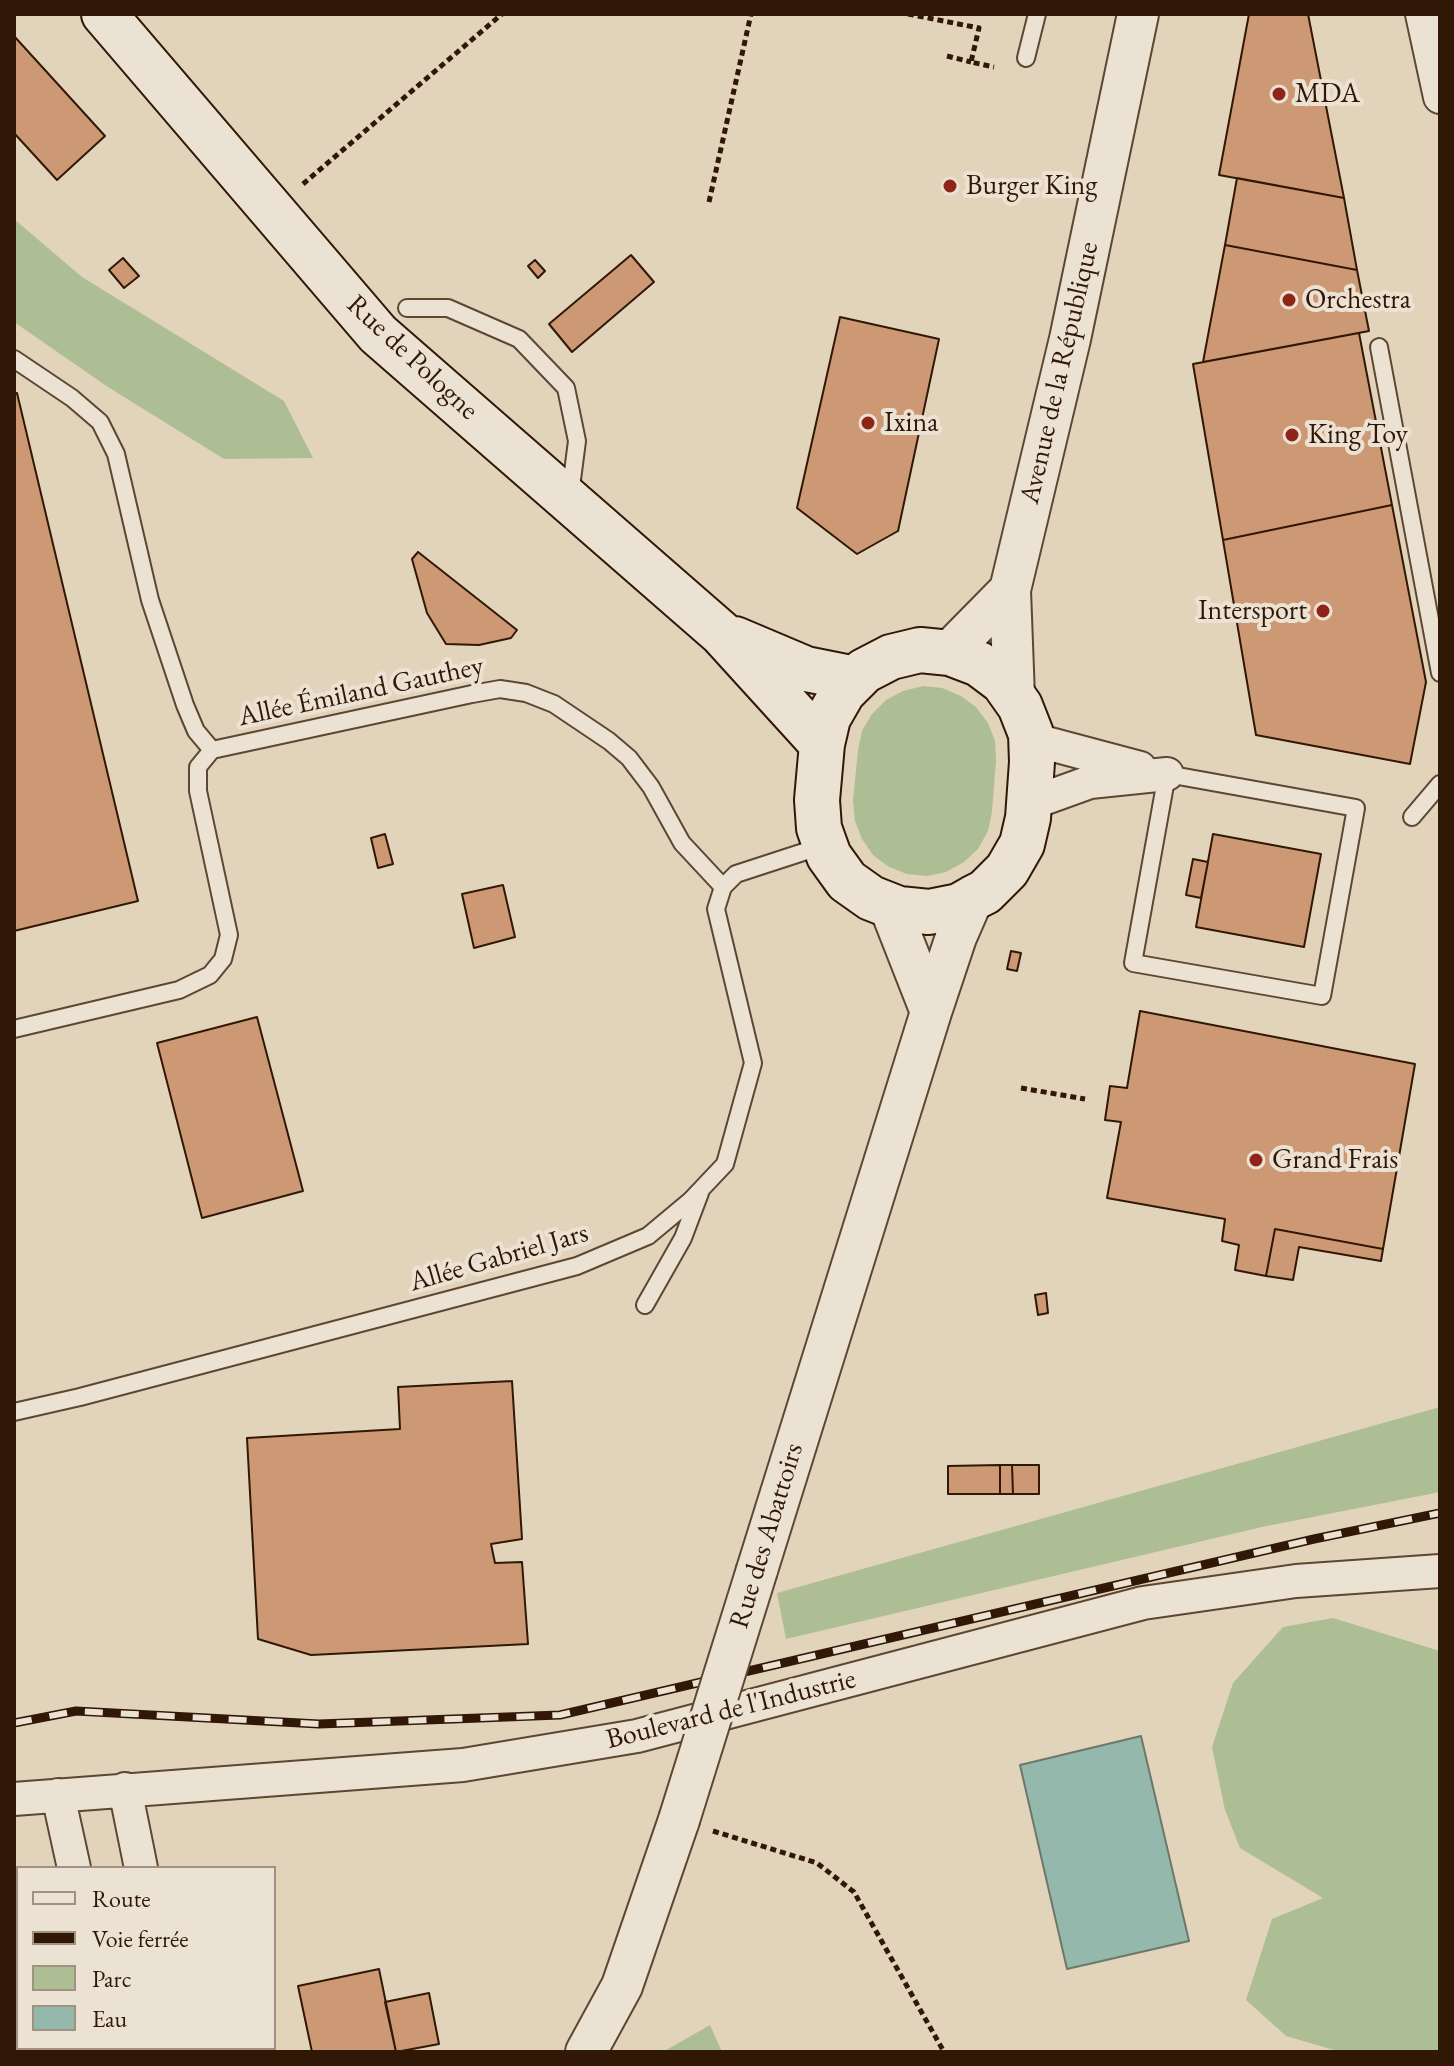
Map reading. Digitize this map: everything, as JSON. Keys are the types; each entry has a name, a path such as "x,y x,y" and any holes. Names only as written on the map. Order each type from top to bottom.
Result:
{"main road":[{"name":"Rue de Pologne","path":"104,14 378,334 722,634 822,744"},
{"name":"Rue de Pologne","path":"722,634 806,669 856,679"},
{"path":"920,650 948,653 979,664 1003,682 1020,706 1031,739 1032,762 1022,844 1007,870 985,892 959,906 929,912 899,909 871,898 847,881 829,856 819,828 817,800 822,744 828,718 843,692 864,671 891,657 920,650"}],"street":[{"name":"Avenue de la République","path":"1014,697 1010,590 1070,339 1138,14"},
{"path":"1422,14 1440,97"},
{"path":"948,653 1010,590"},
{"path":"1031,739 1167,774"},
{"path":"1029,804 1090,782 1167,774"},
{"name":"Rue des Abattoirs","path":"586,2052 622,1986 679,1820 931,1012 956,937 973,898"},
{"path":"889,905 931,1012"},
{"name":"Boulevard de l'Industrie","path":"14,1799 463,1765 637,1736 1143,1603 1296,1581 1440,1571"},
{"path":"125,1789 141,1866"},
{"path":"58,1795 74,1866"}],"lane":[{"path":"1026,58 1037,14"},
{"path":"407,308 448,308 519,339 566,388 577,441 570,501"},
{"path":"1379,347 1440,673"},
{"name":"Allée Émiland Gauthey","path":"14,359 72,398 100,422 116,454 150,600 185,705 196,731 212,750"},
{"name":"Allée Émiland Gauthey","path":"14,1029 179,990 210,975 223,959 229,935 198,791 198,767 212,750 500,689 526,693 554,704 629,758 651,787 682,843 723,887"},
{"path":"1167,774 1356,808 1322,996 1133,963 1167,774"},
{"path":"1412,817 1440,784"},
{"path":"723,887 736,874 825,845"},
{"name":"Allée Gabriel Jars","path":"14,1412 577,1266 648,1236 725,1164 753,1063 716,909 723,887"},
{"path":"645,1305 683,1238 702,1188"}],"path":[{"path":"303,184 502,14"},
{"path":"709,202 751,14"},
{"path":"908,14 979,28 971,62"},
{"path":"947,56 994,67"},
{"path":"1021,1088 1085,1099"},
{"path":"679,1820 817,1863 854,1892 944,2052"}],"green space":[{"path":"14,219 82,277 284,401 313,458 224,459 108,387 14,322"},
{"path":"923,686 942,688 976,707 988,723 995,741 996,761 992,812 988,831 978,849 946,872 927,876 907,874 889,867 873,855 855,821 853,801 862,731 872,714 886,700 903,691"},
{"path":"1440,1407 1440,1492 1262,1527 786,1639 777,1593"},
{"path":"1333,1618 1440,1651 1440,2052 1341,2052 1286,2036 1246,2000 1272,1919 1323,1898 1240,1848 1225,1810 1212,1747 1233,1683 1283,1627"},
{"path":"710,2025 722,2052 663,2052"}],"water":[{"path":"1141,1736 1189,1941 1067,1969 1020,1765"}],"building":[{"name":"MDA","path":"1249,14 1308,14 1344,198 1219,175"},
{"path":"14,36 105,136 57,180 14,133"},
{"path":"1237,178 1344,198 1357,270 1225,245"},
{"name":"Orchestra","path":"1225,245 1357,270 1369,331 1203,362"},
{"path":"631,255 654,282 572,352 549,324"},
{"path":"123,258 139,276 124,288 109,270"},
{"path":"535,260 545,271 538,278 528,266"},
{"name":"Ixina","path":"840,317 939,339 898,531 857,554 797,508"},
{"name":"King Toy","path":"1359,333 1392,505 1223,540 1193,364"},
{"path":"17,393 138,901 14,931 14,394"},
{"name":"Intersport","path":"1392,505 1426,682 1410,764 1256,735 1223,540"},
{"path":"418,552 517,630 511,638 479,645 446,644 427,613 412,559"},
{"path":"385,834 393,864 378,868 371,838"},
{"path":"1213,834 1321,854 1304,947 1196,927"},
{"path":"1193,859 1208,862 1201,898 1186,895"},
{"path":"503,885 515,937 474,948 462,894"},
{"path":"1011,951 1021,953 1017,971 1007,969"},
{"name":"Grand Frais","path":"1140,1011 1415,1064 1383,1249 1275,1229 1266,1276 1235,1270 1239,1245 1222,1241 1225,1219 1107,1198 1121,1122 1105,1120 1110,1086 1127,1088"},
{"path":"257,1017 303,1191 202,1218 157,1043"},
{"path":"1275,1229 1383,1249 1381,1261 1299,1247 1293,1280 1266,1276"},
{"path":"1046,1293 1048,1313 1038,1315 1035,1295"},
{"path":"512,1381 522,1539 491,1544 495,1563 522,1562 528,1644 311,1655 258,1639 247,1438 400,1429 398,1387"},
{"path":"1000,1465 1012,1465 1013,1494 1000,1494"},
{"path":"1000,1465 1000,1494 948,1494 948,1466"},
{"path":"1012,1465 1039,1465 1039,1494 1013,1494"},
{"path":"379,1969 396,2052 312,2052 298,1986"},
{"path":"429,1993 439,2044 396,2052 385,2002"}],"railway":[{"path":"14,1723 76,1711 319,1724 560,1715 1314,1539 1440,1513"}],"place":[{"name":"MDA","path":"1279,94"},
{"name":"Burger King","path":"950,186"},
{"name":"Orchestra","path":"1289,300"},
{"name":"Ixina","path":"868,423"},
{"name":"King Toy","path":"1292,435"},
{"name":"Intersport","path":"1323,611"},
{"name":"Grand Frais","path":"1256,1160"}]}
